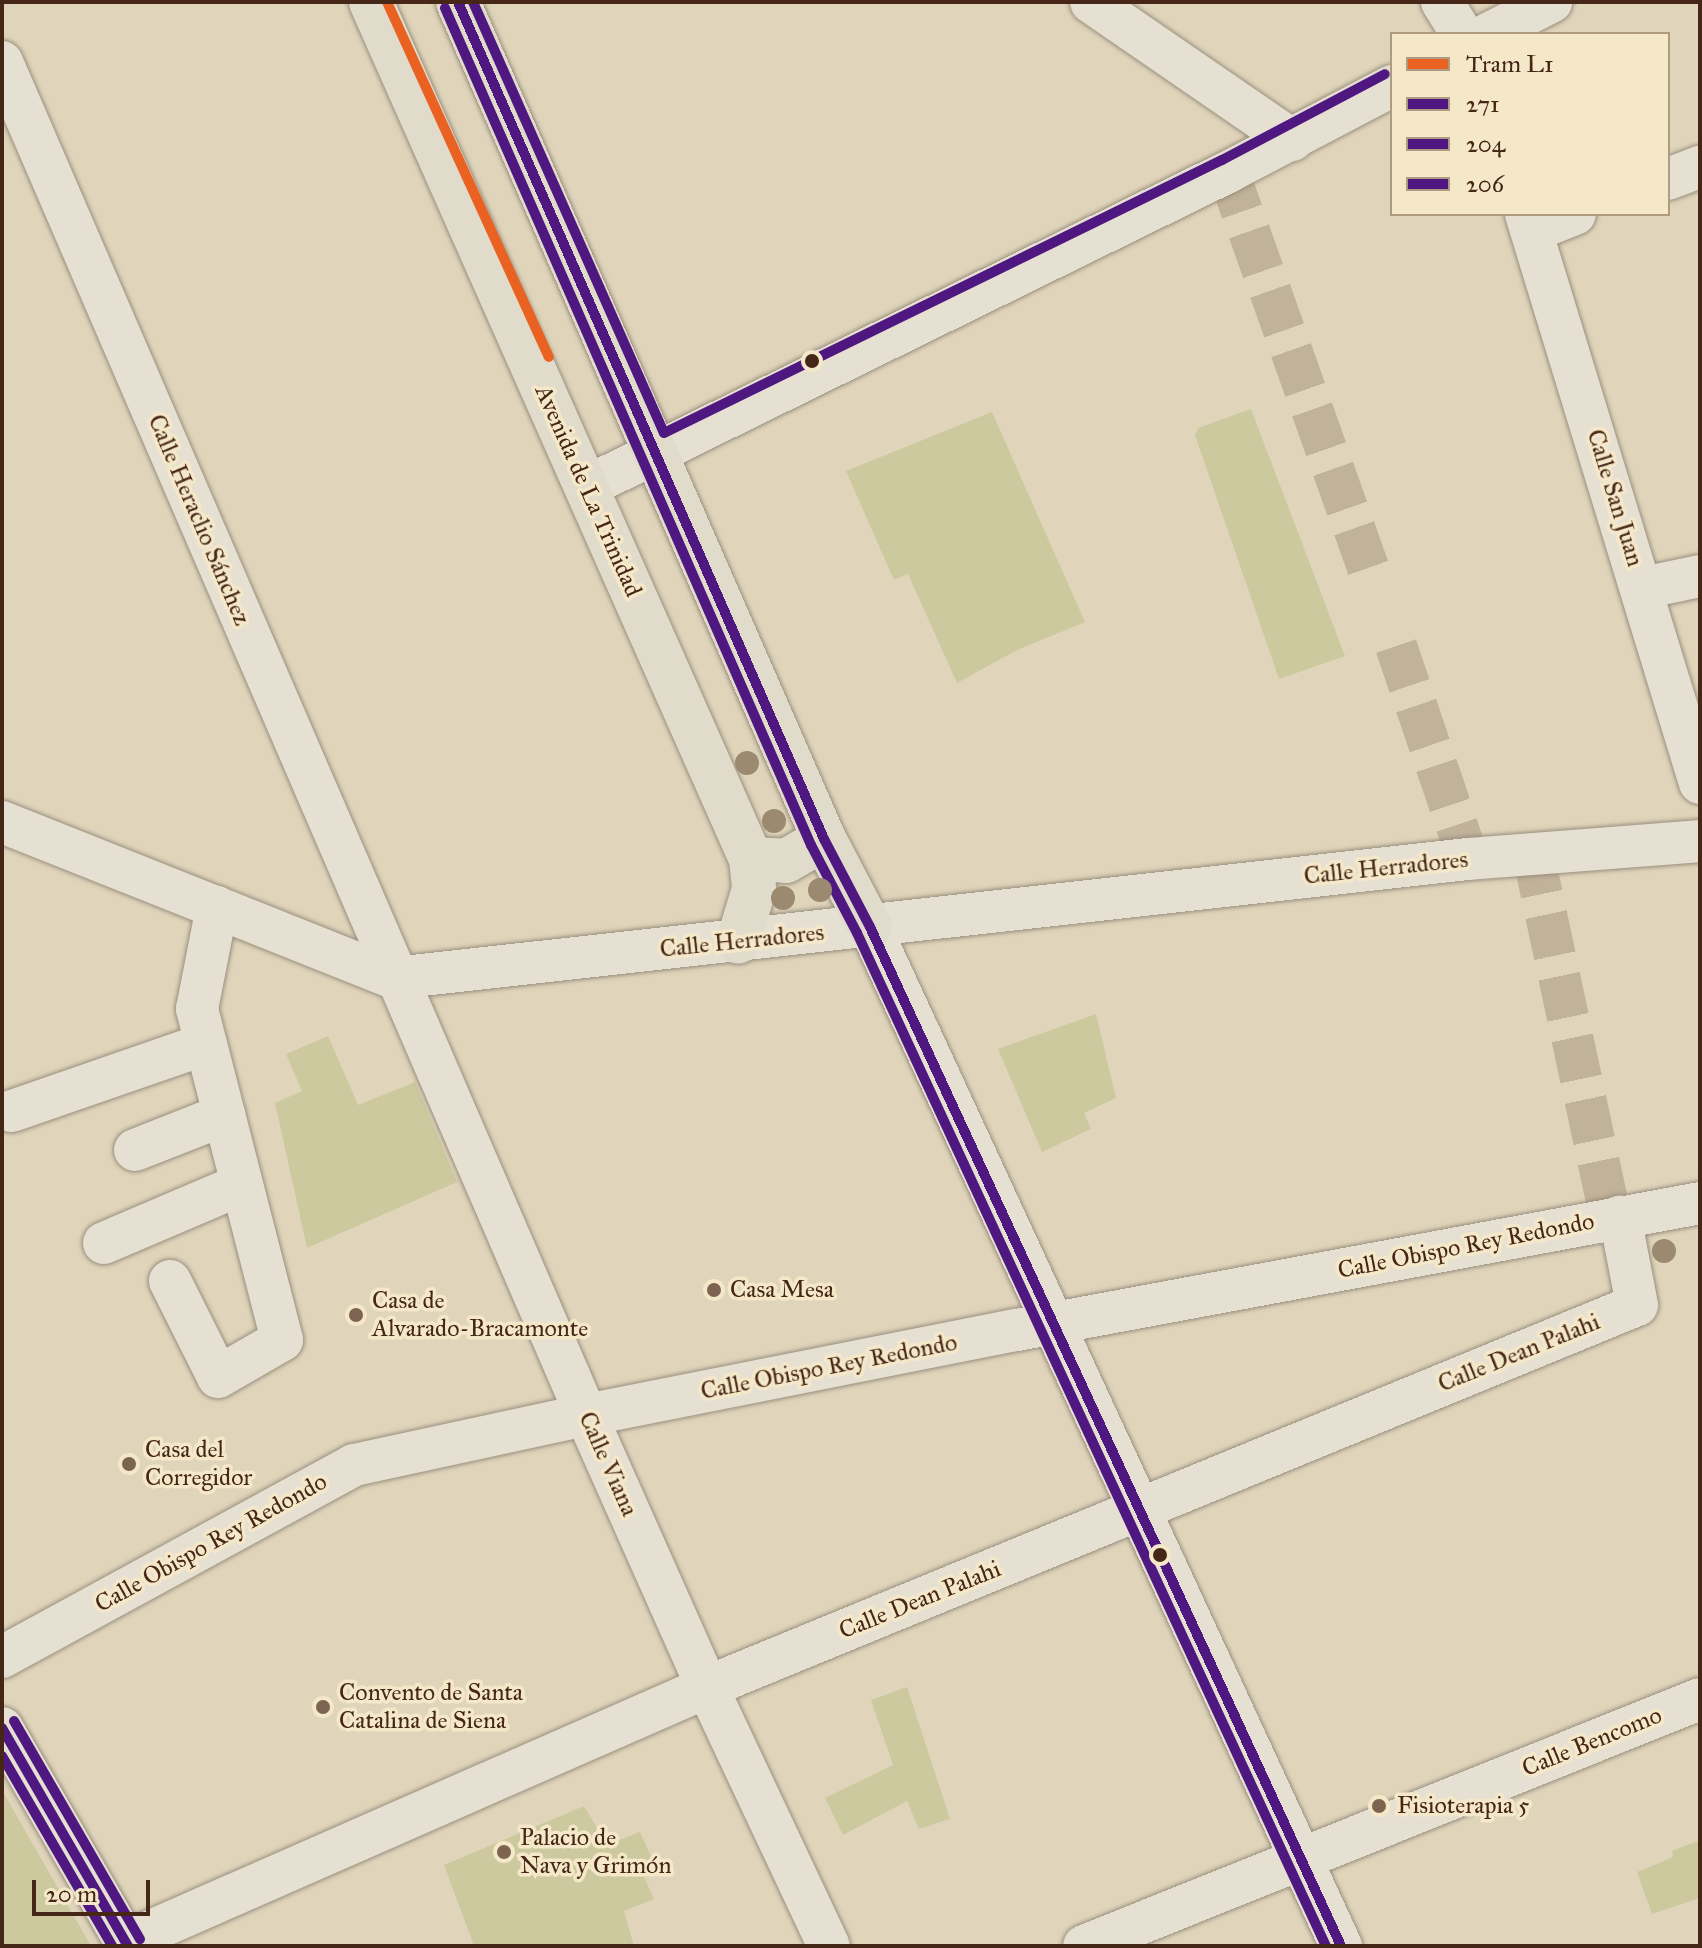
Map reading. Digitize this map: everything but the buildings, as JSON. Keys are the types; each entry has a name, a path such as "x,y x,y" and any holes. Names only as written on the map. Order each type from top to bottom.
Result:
{"main road":[{"name":"Avenida de La Trinidad","path":"371,2 751,859 754,889 738,942"},
{"path":"458,2 824,839 870,927"},
{"path":"751,859 786,861 824,839"}],"street":[{"path":"1091,2 1292,140"},
{"path":"1442,2 1461,32"},
{"path":"1492,32 1551,2"},
{"name":"Calle Heraclio Sánchez","path":"2,62 395,978"},
{"path":"586,487 1292,140 1390,87"},
{"path":"1670,178 1700,167"},
{"path":"1529,222 1564,216"},
{"name":"Calle San Juan","path":"1529,222 1700,783"},
{"path":"1643,588 1700,576"},
{"name":"Calle Herradores","path":"2,822 395,978 1468,859 1700,841"},
{"path":"170,1281 218,1377 282,1340 197,1009 217,907"},
{"path":"870,927 1341,1946"},
{"name":"Calle Viana","path":"395,978 707,1687 829,1946"},
{"path":"12,1111 206,1044"},
{"path":"135,1150 224,1115"},
{"path":"104,1243 242,1184"},
{"name":"Calle Obispo Rey Redondo","path":"2,1657 354,1465 586,1415 1053,1324 1700,1203"},
{"name":"Calle Dean Palahi","path":"127,1944 707,1687 1637,1305 1620,1217"},
{"name":"Calle Bencomo","path":"1084,1946 1700,1699"},
{"path":"2,1728 127,1944"}],"shaded area":[{"path":"1251,409 1345,656 1279,679 1195,435 1198,428"},
{"path":"992,412 1085,622 1015,651 957,683 908,574 894,580 846,471"},
{"path":"1096,1014 1116,1098 1084,1113 1091,1129 1042,1152 998,1049"},
{"path":"328,1036 358,1105 415,1082 457,1182 307,1248 275,1103 302,1091 286,1054"},
{"path":"907,1687 950,1819 919,1829 907,1801 843,1835 825,1798 893,1765 871,1700"},
{"path":"2,1790 91,1946 2,1946"},
{"path":"584,1806 607,1845 640,1832 658,1872 644,1877 654,1899 624,1911 634,1946 474,1946 444,1865"},
{"path":"1700,1840 1700,1898 1652,1914 1637,1872 1673,1857 1672,1851"}],"tunnel":[{"path":"1228,172 1374,584"},
{"path":"1396,646 1468,859"},
{"path":"1533,853 1611,1219"}],"tram line":[{"name":"L1","path":"387,2 549,357"}],"transit line":[{"name":"271","path":"458,2 824,839 870,927 1341,1946"},
{"name":"206","path":"473,2 664,433 1222,160 1385,74"},
{"name":"204","path":"445,8 811,845 857,933 1326,1946"},
{"name":"206","path":"14,1721 140,1939"},
{"name":"271","path":"2,1728 128,1946"},
{"name":"204","path":"2,1756 112,1946"}],"place":[{"name":"Casa Mesa","path":"714,1290"},
{"name":"Casa de Alvarado-Bracamonte","path":"356,1315"},
{"name":"Casa del Corregidor","path":"129,1464"},
{"name":"Convento de Santa Catalina de Siena","path":"323,1707"},
{"name":"Fisioterapia 5","path":"1379,1806"},
{"name":"Palacio de Nava y Grimón","path":"504,1852"}]}
